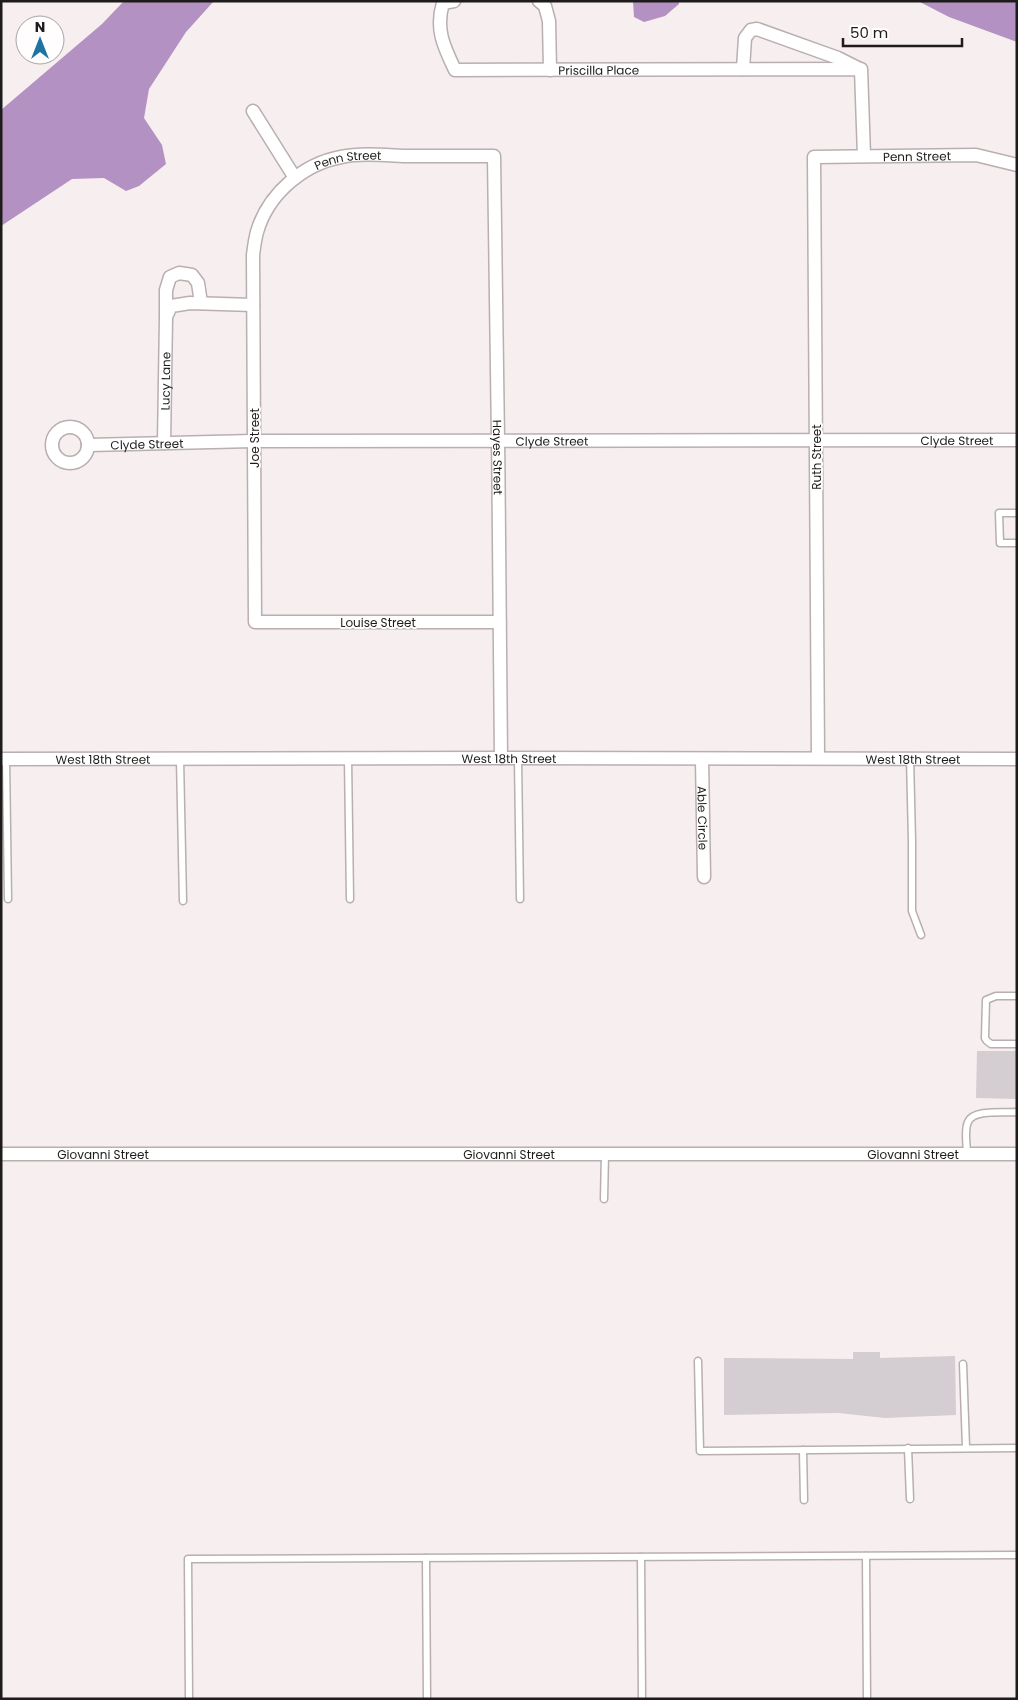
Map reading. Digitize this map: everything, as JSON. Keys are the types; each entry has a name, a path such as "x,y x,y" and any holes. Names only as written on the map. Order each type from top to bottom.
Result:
{"street":[{"name":"Priscilla Place","path":"454,1 443,3 439,17 443,44 455,70 861,69"},
{"path":"539,1 545,6 549,21 550,70"},
{"path":"743,69 745,38 751,30 757,29 838,58 861,69 864,156"},
{"path":"253,111 295,178"},
{"name":"Penn Street","path":"253,255 257,232 271,203 282,189 295,178 306,170 325,161 355,155 494,156"},
{"name":"Penn Street","path":"814,157 976,155 1017,165"},
{"name":"Hayes Street","path":"494,156 501,758"},
{"name":"Ruth Street","path":"814,157 818,758"},
{"name":"Joe Street","path":"253,255 255,622"},
{"name":"Lucy Lane","path":"164,443 166,290 170,277 179,273 192,275 198,283 201,303"},
{"path":"166,317 171,306 190,303 253,305"},
{"name":"Clyde Street","path":"88,445 253,441 1017,440"},
{"name":"Louise Street","path":"255,622 500,622"},
{"name":"West 18th Street","path":"4,759 1017,759"},
{"name":"Able Circle","path":"702,759 704,877"},
{"name":"Giovanni Street","path":"1,1154 1017,1154"}],"lane":[{"path":"1017,513 999,513 1000,543 1017,543"},
{"path":"348,758 350,899"},
{"path":"518,758 520,899"},
{"path":"910,758 912,912 920,934"},
{"path":"4,759 8,899"},
{"path":"180,759 183,902"},
{"path":"1017,996 996,996 986,1000 985,1006 987,1041 991,1044 1017,1044"},
{"path":"967,1154 967,1123 970,1117 979,1113 1017,1112"},
{"path":"604,1199 605,1154"},
{"path":"698,1361 700,1451 1017,1448"},
{"path":"963,1364 966,1448"},
{"path":"908,1448 910,1499"},
{"path":"804,1450 804,1500"},
{"path":"189,1699 188,1559 1017,1555"},
{"path":"866,1556 867,1699"},
{"path":"641,1557 642,1699"},
{"path":"426,1558 427,1699"}],"shaded area":[{"path":"124,1 214,1 186,32 149,89 144,118 162,145 166,164 139,186 126,191 104,178 72,179 1,226 1,110 54,65 65,65 65,56 102,24"},
{"path":"633,1 679,1 679,4 665,16 644,22 634,17"},
{"path":"918,1 1017,1 1017,42 949,17"}],"building":[{"path":"977,1051 1017,1051 1017,1099 976,1098"},
{"path":"853,1352 880,1352 880,1358 955,1356 956,1415 885,1418 838,1413 724,1415 724,1358 853,1359"}]}
